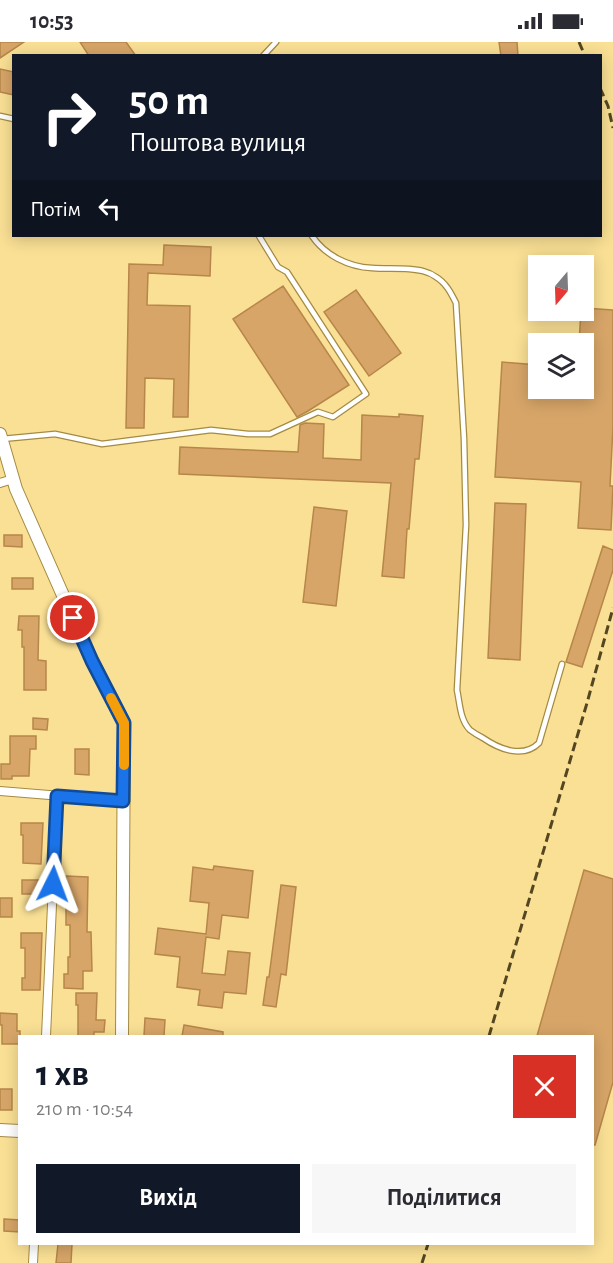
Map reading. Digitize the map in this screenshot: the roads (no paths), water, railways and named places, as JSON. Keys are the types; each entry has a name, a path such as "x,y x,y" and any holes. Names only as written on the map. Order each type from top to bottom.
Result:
{"street":[{"path":"1,436 16,489 92,661 124,723 122,1035"},
{"path":"0,483 13,479"},
{"path":"0,791 123,801"},
{"path":"46,1035 57,796"},
{"path":"0,1130 18,1131"},
{"path":"33,1263 34,1245"}],"lane":[{"path":"265,54 276,42"},
{"path":"1,436 55,434 102,444 211,430 270,434 318,412 333,417 366,394 287,272 278,267 261,237"},
{"path":"313,237 332,256 351,265 427,272 437,277 448,288 456,303 464,439 466,525 457,690 462,716 470,730 492,744 516,753 534,748 539,743 562,664"}],"railway":[{"path":"579,42 584,54"},
{"path":"602,92 613,128"},
{"path":"489,1035 613,608"},
{"path":"422,1263 428,1245"}]}
